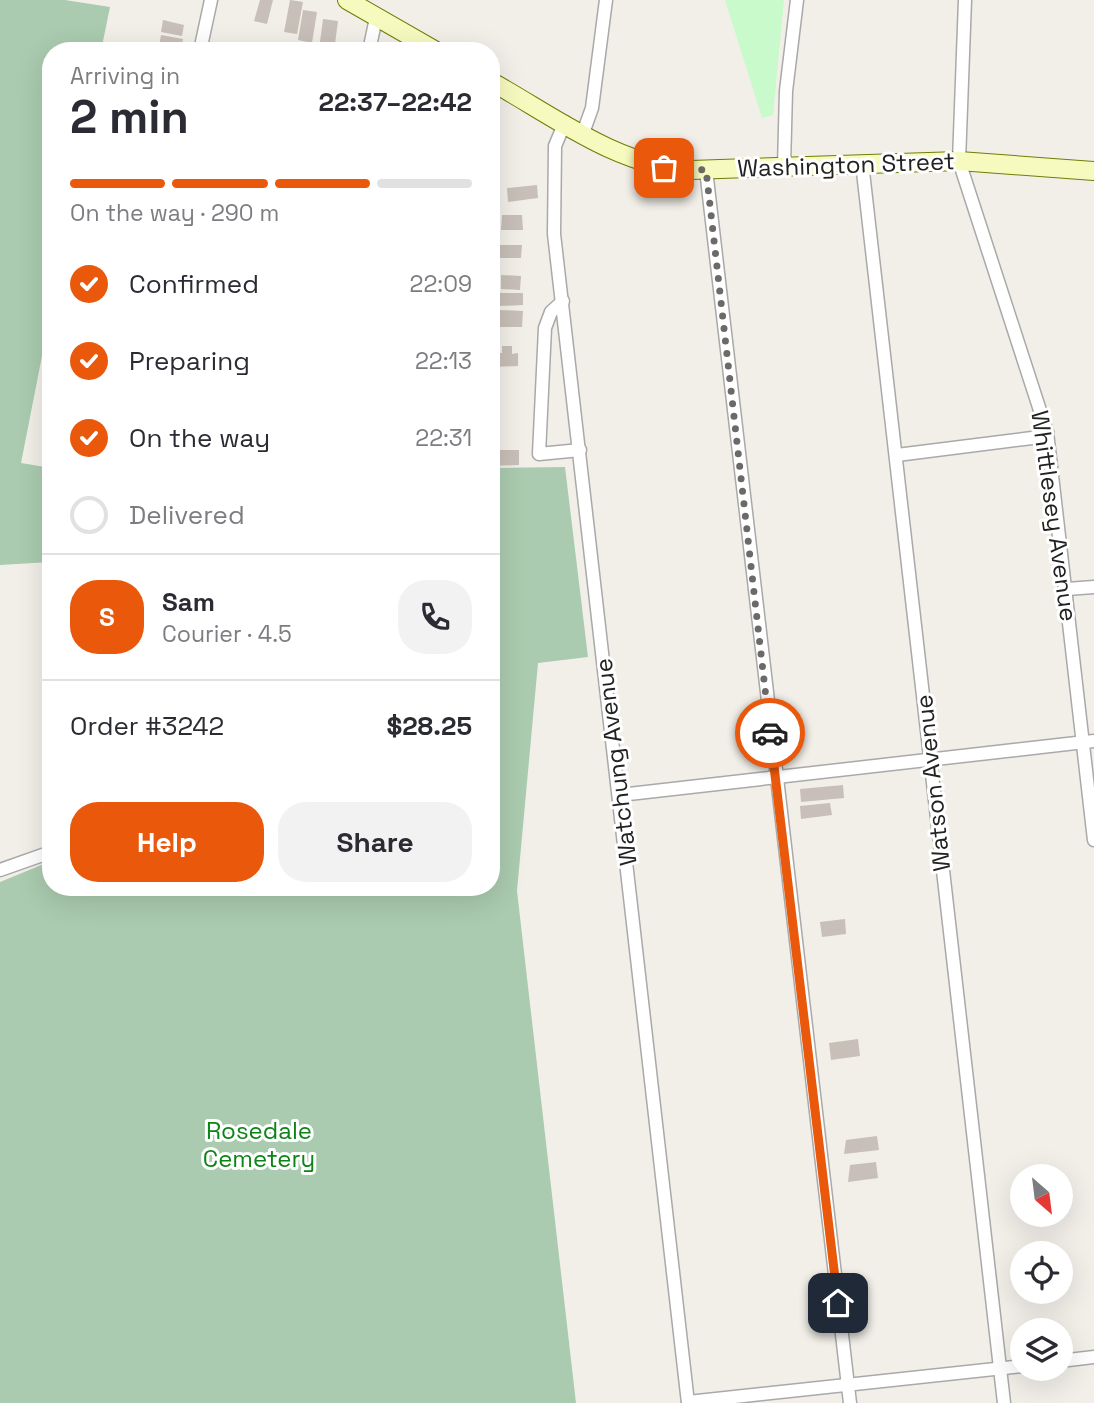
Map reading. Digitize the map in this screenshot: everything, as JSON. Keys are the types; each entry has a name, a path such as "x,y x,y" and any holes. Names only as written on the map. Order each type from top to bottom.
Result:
{"main road":[{"path":"347,0 420,42"},
{"name":"Washington Street","path":"500,86 583,133 650,164 679,170 959,161 1094,171"}],"street":[{"path":"202,42 211,0"},
{"path":"583,133 592,108 606,0"},
{"path":"784,166 786,91 797,0"},
{"path":"959,161 965,0"},
{"path":"371,42 376,18"},
{"name":"Watchung Avenue","path":"565,122 555,146 553,210 688,1403"},
{"name":"Whittlesey Avenue","path":"959,161 1047,432 1088,742 1094,840"},
{"name":"Watson Avenue","path":"862,163 1004,1403"},
{"path":"706,170 850,1403"},
{"path":"563,301 551,312 545,328 539,454 580,450"},
{"path":"897,455 1032,438 1047,432"},
{"path":"1067,589 1094,587"},
{"path":"620,795 775,775 1088,742"},
{"path":"0,870 42,855"},
{"path":"1073,1359 1094,1357"},
{"path":"688,1403 1010,1367"}],"green space":[{"path":"0,0 65,0 110,7 103,42 42,42 42,356 21,463 42,466 42,563 0,565"},
{"path":"725,0 784,0 773,115 762,118"},
{"name":"Rosedale Cemetery","path":"565,467 588,657 538,663 517,891 576,1403 0,1403 0,882 42,865 42,896 500,896 500,468"}],"building":[{"path":"260,0 273,0 267,24 254,21"},
{"path":"290,0 303,2 297,34 284,32"},
{"path":"303,10 317,12 312,42 298,40"},
{"path":"323,19 338,21 335,42 320,42"},
{"path":"163,20 184,25 182,36 161,32"},
{"path":"161,35 183,39 182,42 160,42"},
{"path":"537,185 538,198 508,202 507,188"},
{"path":"502,215 522,215 523,230 501,230"},
{"path":"500,245 522,245 521,258 500,258"},
{"path":"501,275 521,276 520,290 501,289"},
{"path":"500,293 523,293 523,305 500,306"},
{"path":"500,310 523,311 522,327 500,327"},
{"path":"502,346 512,346 512,354 518,353 518,366 500,367"},
{"path":"500,450 519,450 519,465 500,466"},
{"path":"843,785 844,798 801,802 800,789"},
{"path":"830,803 832,815 801,819 800,806"},
{"path":"845,919 846,934 822,937 820,922"},
{"path":"858,1039 860,1056 831,1060 829,1043"},
{"path":"877,1136 879,1150 844,1154 846,1140"},
{"path":"876,1162 878,1178 848,1182 850,1165"}],"way so far":[{"path":"664,168 706,170 770,733"}],"route":[{"path":"770,733 838,1303"}]}
